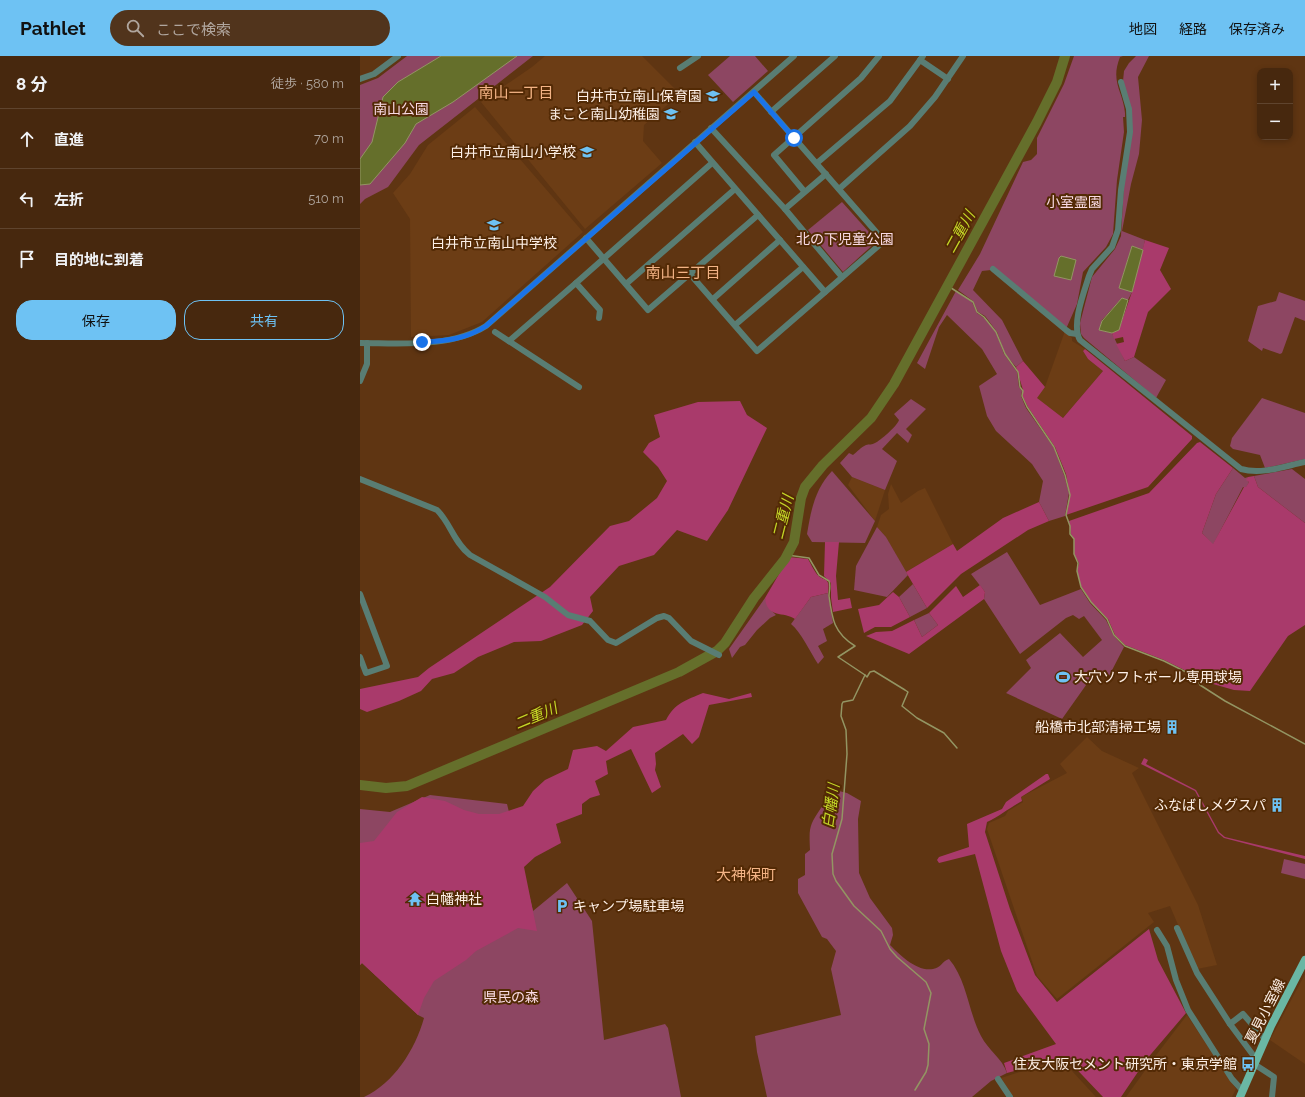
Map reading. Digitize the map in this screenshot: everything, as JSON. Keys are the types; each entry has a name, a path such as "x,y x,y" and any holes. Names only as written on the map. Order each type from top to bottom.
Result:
{"main road":[{"name":"夏見小室線","path":"1241,1094 1265,1039 1305,960"}],"street":[{"path":"360,78 374,74 398,56"},
{"path":"680,68 698,56"},
{"path":"360,343 444,341 475,333 502,312 794,56"},
{"path":"772,112 835,56"},
{"path":"804,191 774,155 861,78 879,56"},
{"path":"839,189 910,126 948,79 963,56"},
{"path":"817,163 890,101 922,58 948,79"},
{"path":"1121,82 1129,109 1130,132 1122,186 1118,230 1112,247 1092,269 1089,276 1077,322 1077,334 1080,340 1241,469 1250,472 1260,471 1305,462"},
{"path":"690,274 757,351 884,241 754,92"},
{"path":"711,128 785,209 842,277"},
{"path":"695,142 825,292"},
{"path":"509,341 712,162"},
{"path":"785,209 804,191 826,174"},
{"path":"626,284 735,189"},
{"path":"586,238 648,310 758,214"},
{"path":"713,299 780,240"},
{"path":"735,325 803,267"},
{"path":"993,269 1066,330 1077,334"},
{"path":"576,283 600,310 599,318"},
{"path":"495,332 579,387"},
{"path":"360,381 367,343"},
{"path":"360,479 437,510 459,545 470,555 545,597 568,615 590,621 608,640 616,643 657,618 664,616 669,618 691,641 719,655"},
{"path":"360,594 387,666 366,673 360,657"},
{"path":"1177,928 1197,973 1230,1024 1255,1062 1274,1077 1272,1097"},
{"path":"1157,930 1167,946 1176,980 1188,1010 1241,1094"},
{"path":"1230,1024 1243,1014 1265,1039"},
{"path":"998,1079 1010,1097"}],"shaded area":[{"path":"441,56 517,56 453,102 416,124 405,143 370,184 360,185 360,159 372,142 383,97 398,82"},
{"name":"白井市立南山小学校","path":"545,56 642,56 680,94 644,125 643,141 662,163 585,229 481,102 532,67"},
{"name":"白井市立南山中学校","path":"475,107 583,232 482,322 449,335 411,337 410,219 393,193 410,174 428,145"},
{"path":"1145,240 1169,248 1160,270 1171,289 1148,312 1134,357 1125,361 1116,344 1124,342 1123,337 1114,339 1112,333 1119,329 1132,292"},
{"path":"1132,246 1143,250 1132,292 1119,288"},
{"path":"1061,256 1076,260 1071,280 1054,276 1059,258"},
{"path":"1122,298 1128,300 1119,330 1112,333 1099,330 1102,321"},
{"path":"1065,331 1072,338 1072,341 1085,349 1083,351 1088,359 1103,371 1063,418 1036,398 1045,387"},
{"path":"1085,349 1192,436 1192,439 1148,487 1066,515 1070,495 1066,474 1055,447 1028,407 1022,395 1023,390 1016,367 1023,361 1045,387 1037,398 1063,418 1103,371 1088,359 1083,351"},
{"path":"740,401 747,415 767,428 728,510 707,541 677,530 654,555 619,566 590,597 593,611 582,625 541,641 514,642 478,657 454,673 432,679 421,691 399,701 367,712 360,709 360,689 418,677 429,668 550,587 610,526 629,521 657,498 667,481 658,467 643,452 649,443 660,437 654,415 698,402"},
{"path":"1200,442 1233,468 1216,494 1202,533 1213,544 1244,487 1246,487 1249,482 1246,480 1248,477 1254,476 1258,487 1305,523 1305,625 1288,636 1250,691 1234,690 1213,684 1164,660 1125,645 1115,635 1108,619 1091,602 1081,586 1077,571 1079,563 1074,554 1074,539 1071,534 1069,521 1149,493 1197,443"},
{"path":"852,477 885,490 875,521 848,485"},
{"path":"891,484 901,503 925,488 953,544 906,572 886,537 877,527 881,515 889,509 888,494"},
{"path":"1039,502 1049,521 1028,530 961,574 927,608 906,572 953,544 957,551 1003,518"},
{"path":"825,542 839,542 836,576 838,600 850,598 852,608 833,612 831,583 824,576"},
{"path":"789,557 808,559 816,573 827,581 829,587 828,593 811,597 795,619 772,612 766,605 765,598"},
{"path":"980,585 985,592 984,599 909,654 866,636 876,632 892,631 914,620 922,637 938,625 929,613 956,586 963,597"},
{"path":"893,592 899,597 910,617 891,627 875,627 864,633 858,609 879,605"},
{"path":"703,693 729,699 751,693 752,697 709,705 699,737 692,744 683,734 655,753 655,770 661,787 652,793 631,749 606,761 608,774 595,781 600,795 590,798 582,804 582,814 556,824 561,843 535,857 524,867 537,931 518,928 476,951 466,960 434,981 424,998 418,1015 362,963 360,965 360,843 374,841 397,812 422,797 445,801 464,810 479,814 499,814 523,806 533,791 545,780 568,769 573,750 597,746 606,751 633,727 666,720 669,714 677,706 686,700"},
{"path":"1087,737 1102,751 1139,768 1132,773 1198,905 1217,965 1197,969 1170,906 1148,913 1154,922 1057,999 1037,976 987,829 989,823 1005,816 1008,811 1023,802 1021,797 1067,773 1060,764"},
{"path":"1144,758 1148,760 1146,764 1196,790 1219,832 1225,837 1305,856 1305,859 1224,838 1218,833 1195,791 1141,764"},
{"path":"1048,774 1050,779 1021,797 1022,801 987,822 985,832 1010,909 1035,975 1057,1002 1149,929 1158,960 1186,1013 1146,1060 1121,1097 1103,1097 1065,1057 1007,1073 1004,1063 1056,1044 1017,991 1001,951 975,854 939,863 937,860 939,857 969,847 967,824 1002,809 1006,802"},
{"path":"1305,974 1305,1064 1270,1040"},
{"path":"1187,1015 1236,1089 1232,1097 1126,1097 1157,1054"},
{"path":"1061,1059 1096,1097 1013,1097 1001,1078"}],"green space":[{"name":"南山公園","path":"407,56 533,56 419,145 388,187 365,199 360,204 360,85 378,78"},
{"path":"730,56 755,56 768,71 733,102 708,75"},
{"name":"小室霊園","path":"1074,56 1123,56 1120,57 1116,73 1118,86 1124,105 1125,117 1123,117 1124,132 1117,180 1113,234 1106,247 1083,272 1077,304 1066,329 991,270 982,271 973,290 1002,320 1023,361 1016,367 1005,354 997,332 985,316 978,312 973,301 958,290 980,254 1023,162 1031,160 1037,154 1037,138 1064,84"},
{"path":"1136,56 1149,56 1138,77 1142,120 1139,154 1131,184 1122,231 1145,240 1143,250 1132,246 1119,288 1132,292 1128,300 1122,298 1102,320 1100,330 1112,333 1125,361 1134,357 1166,380 1156,398 1084,338 1081,334 1080,323 1092,277 1115,249 1121,236 1124,182 1132,134 1123,81 1124,71"},
{"name":"北の下児童公園","path":"842,202 877,241 843,272 808,230"},
{"path":"956,291 972,302 977,313 984,318 996,332 1004,354 1017,372 1019,387 1022,391 1021,396 1026,408 1054,448 1069,493 1065,516 1049,521 1039,502 1043,481 1032,464 996,431 987,416 979,386 997,374 982,349 947,315 939,327 925,369 917,363"},
{"path":"1279,292 1305,301 1305,321 1295,317 1282,353 1280,354 1263,348 1262,351 1248,341 1258,306 1276,301"},
{"path":"1262,398 1305,413 1305,459 1265,468 1260,455 1233,449 1230,446 1232,438"},
{"path":"911,399 926,409 906,429 912,435 908,443 897,433 882,449 897,461 885,490 852,477 840,463 849,453 853,455 864,446 874,444 888,433 899,420 894,414"},
{"path":"1233,468 1245,478 1248,477 1247,480 1249,482 1246,488 1243,487 1213,545 1202,533 1216,494"},
{"path":"1292,469 1305,479 1305,523 1258,487 1254,476"},
{"path":"832,471 875,521 865,543 812,542 807,534 815,500 821,485"},
{"path":"877,527 886,537 908,575 887,597 854,590 856,566"},
{"path":"1007,552 1040,605 1081,589 1090,603 1106,620 1114,636 1124,647 1108,678 1096,671 1062,719 1006,693 1031,668 1026,660 1060,633 1083,657 1102,640 1084,616 1079,619 1073,615 1066,618 1020,654 984,599 985,592 971,574"},
{"path":"913,584 927,608 910,617 899,597"},
{"path":"828,593 833,623 823,629 827,641 818,646 824,657 818,664 802,637 791,624 811,597"},
{"path":"765,598 769,608 776,615 770,618 757,630 745,645 740,647 732,658 729,649"},
{"path":"929,613 938,625 922,637 914,620"},
{"path":"835,790 847,793 861,801 858,819 859,873 870,898 892,928 893,935 890,945 909,962 921,968 933,969 949,959 960,976 981,1036 1005,1068 1007,1073 991,1081 972,1097 767,1097 755,1036 841,1015 831,969 836,951 827,939 822,937 798,893 798,879 805,875 805,854 810,850 810,831 812,823 827,798"},
{"name":"県民の森","path":"430,795 507,804 533,911 567,883 592,921 604,1040 665,1024 668,1028 681,1097 364,1097 385,1083 402,1064 415,1042 424,1018 418,1015 362,963 360,965 360,809 390,812"},
{"path":"1284,859 1305,864 1305,879 1281,873"}],"waterway":[{"name":"二重川","path":"360,785 386,788 407,786 679,672 717,651 725,643 754,598 785,559 794,542 801,498 805,487 823,465 871,418 894,384 1037,122 1057,82 1065,56"},
{"path":"948,286 973,302 977,312 984,317 996,332 1005,354 1018,372 1020,387 1023,391 1022,396 1027,407 1054,447 1065,475 1070,495 1066,515 1070,526 1070,534 1074,539 1074,554 1078,563 1077,571 1081,587 1091,602 1107,619 1114,635 1125,646 1164,661 1196,677 1200,685 1225,701 1305,744"},
{"name":"白幡川","path":"787,555 809,558 819,575 829,581 830,604 835,625 842,636 855,646 838,657 865,675 853,700 843,702 842,704 841,716 846,730 847,754 842,819 832,854 833,874 836,881 854,906 881,931 890,949 926,982 931,993 924,1029 929,1044 928,1065 926,1072 915,1090"},
{"path":"865,675 867,677 870,672 874,671 908,692 902,706 917,718 944,733 957,748"}],"place":[{"name":"白井市立南山保育園","path":"713,96"},
{"name":"まこと南山幼稚園","path":"671,114"},
{"name":"白井市立南山小学校","path":"587,152"},
{"name":"白井市立南山中学校","path":"494,225"},
{"name":"大穴ソフトボール専用球場","path":"1063,677"},
{"name":"船橋市北部清掃工場","path":"1172,727"},
{"name":"ふなばしメグスパ","path":"1277,805"},
{"name":"白幡神社","path":"415,899"},
{"name":"キャンプ場駐車場","path":"562,906"},
{"name":"住友大阪セメント研究所・東京学館","path":"1248,1064"}],"district":[{"name":"南山一丁目","path":"516,93"},
{"name":"南山三丁目","path":"683,273"},
{"name":"大神保町","path":"746,875"}],"route":[{"path":"422,342 444,341 464,337 475,333 486,326 754,92 794,138"}]}
